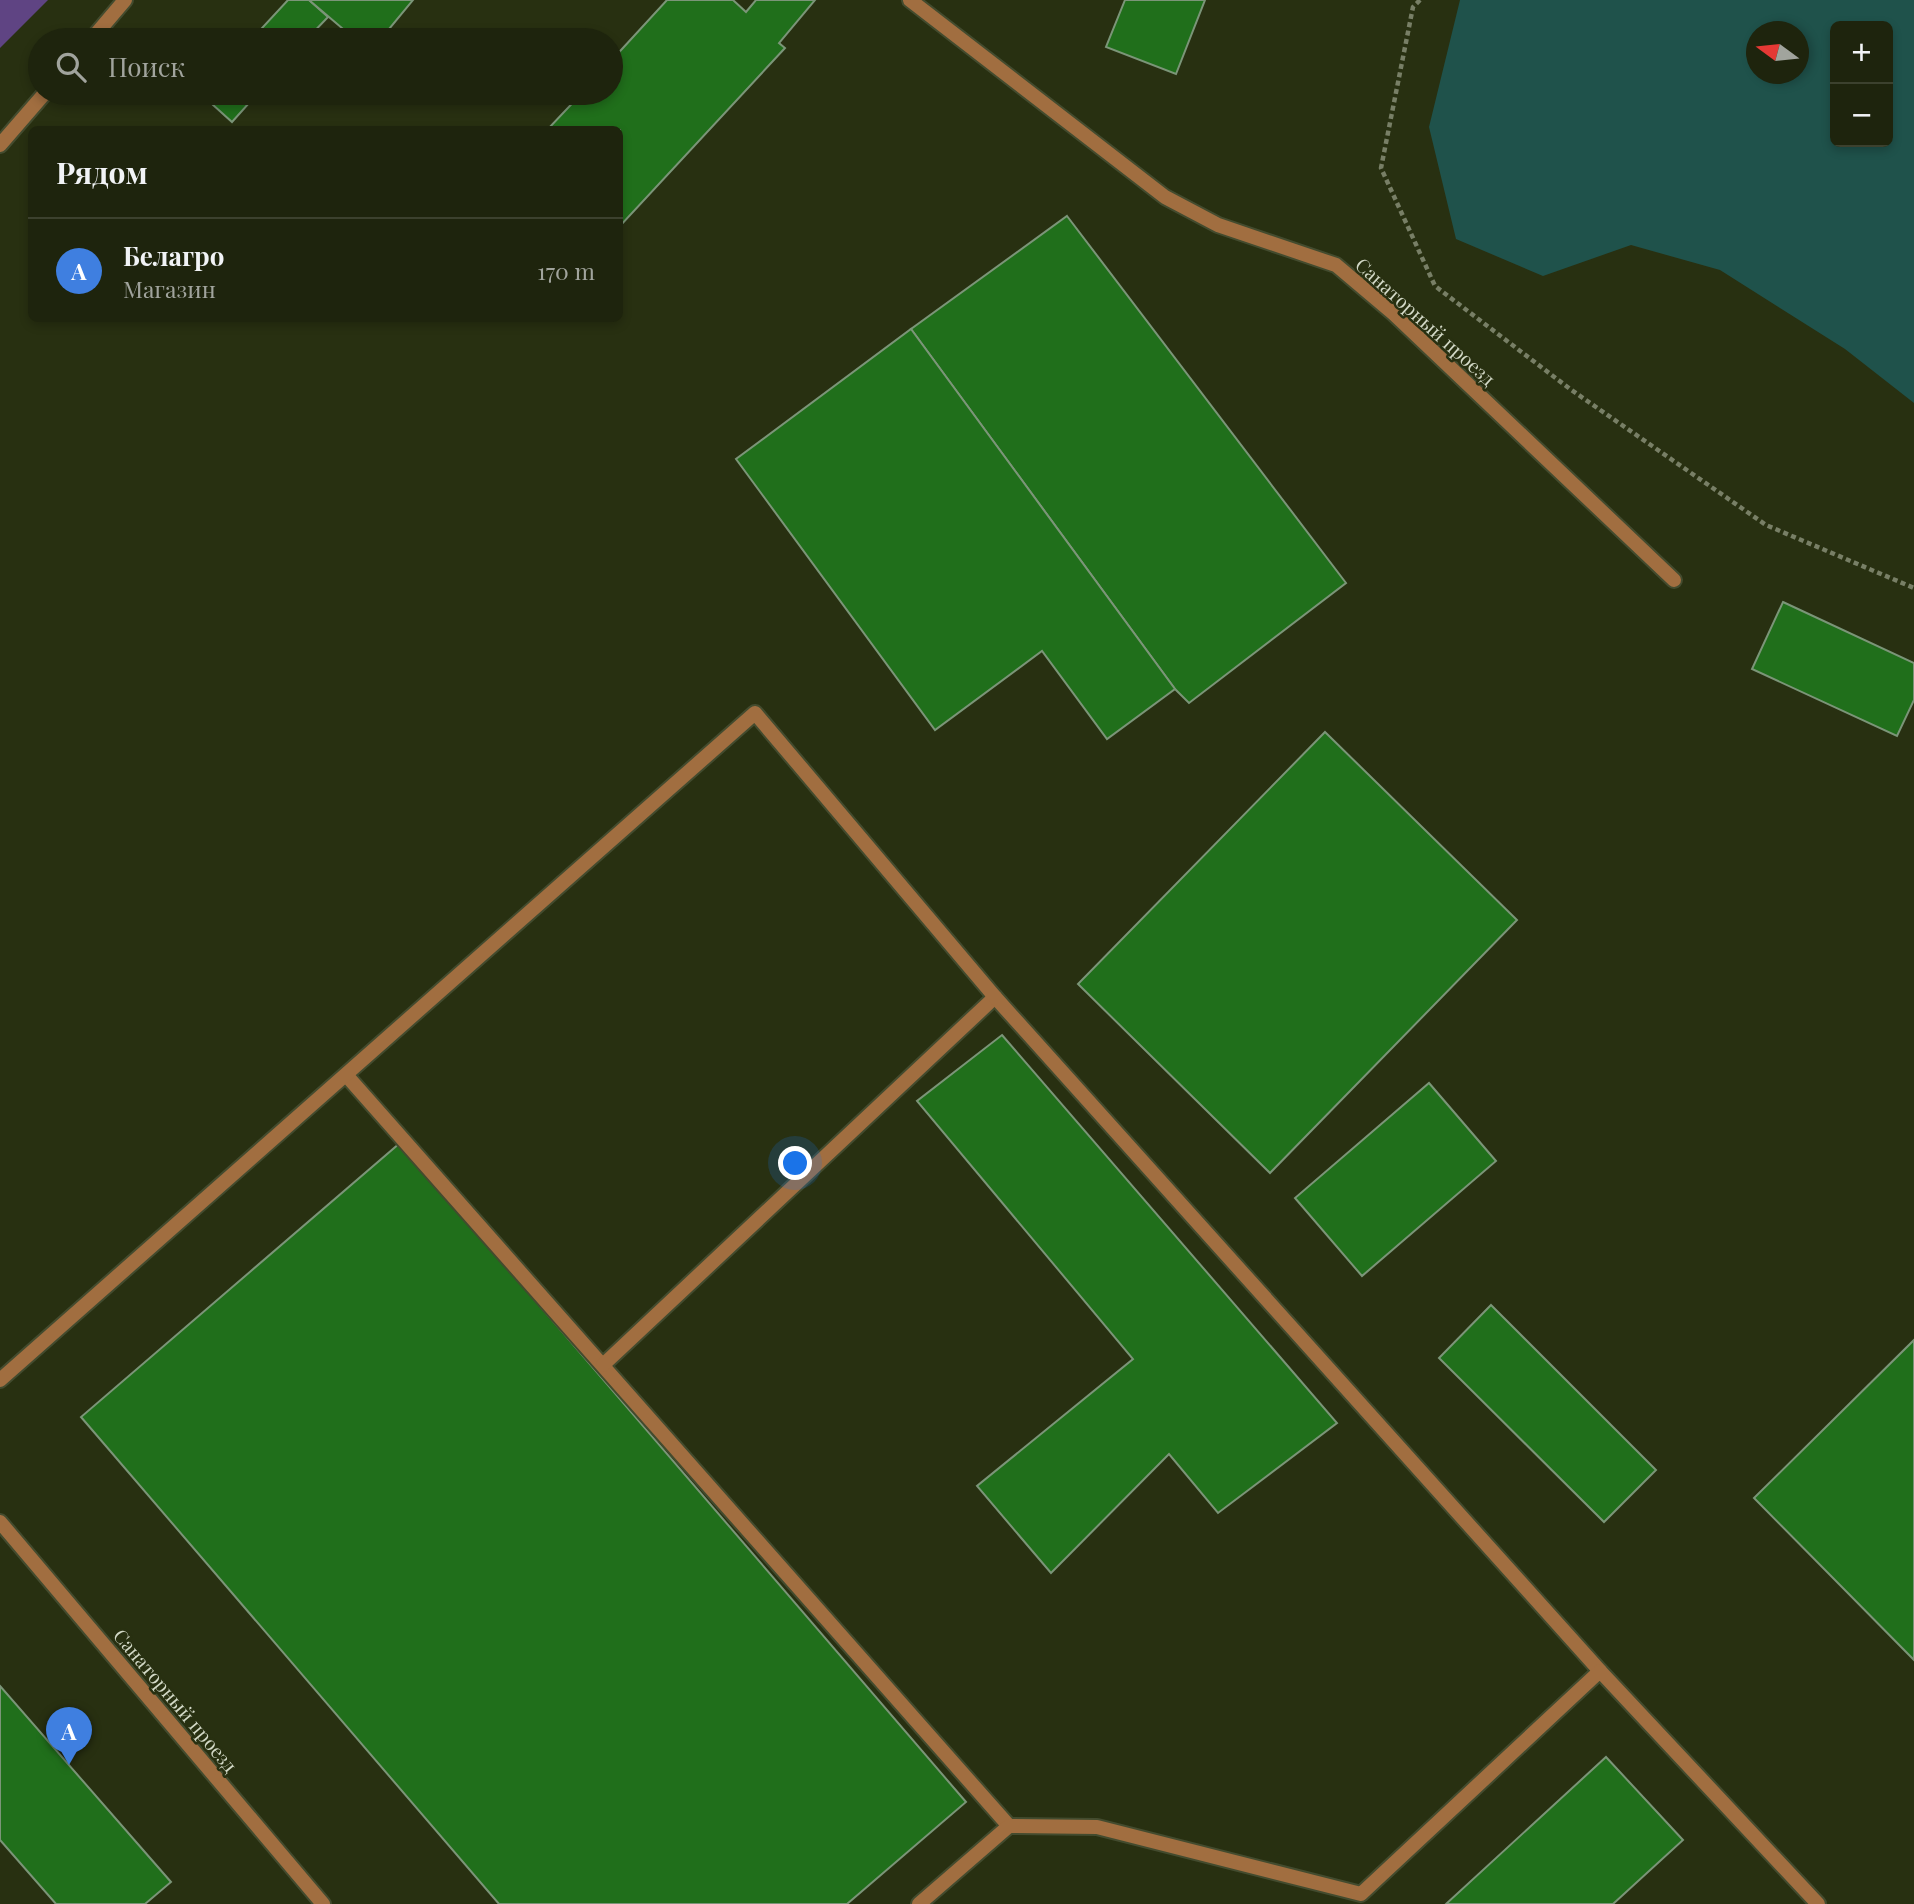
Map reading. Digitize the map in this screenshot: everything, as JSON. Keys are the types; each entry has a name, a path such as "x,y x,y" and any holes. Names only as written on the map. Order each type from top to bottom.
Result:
{"street":[{"path":"101,28 125,0"},
{"name":"Санаторный проезд","path":"910,0 1165,197 1219,226 1336,265 1394,314 1674,580"},
{"path":"0,145 35,105"},
{"path":"0,1380 755,713 995,996 1600,1671 1818,1904"},
{"path":"603,1365 995,996"},
{"path":"347,1076 1009,1826"},
{"name":"Санаторный проезд","path":"0,1522 323,1904"},
{"path":"919,1904 1009,1826 1097,1827 1361,1894 1600,1671"}],"path":[{"path":"1420,0 1413,7 1381,168 1435,286 1570,388 1766,525 1914,588"}],"shaded area":[{"path":"0,0 48,0 0,48"}],"water":[{"path":"1460,0 1914,0 1914,403 1845,349 1720,270 1631,245 1543,276 1456,239 1429,127"}],"building":[{"path":"288,0 309,0 328,17 317,28 262,28"},
{"path":"309,0 413,0 390,28 342,28"},
{"path":"667,0 733,0 746,12 756,0 815,0 779,43 785,48 623,223 623,126 551,126 571,105 623,105 623,48"},
{"path":"1125,0 1205,0 1176,74 1106,47"},
{"path":"213,105 247,105 232,122"},
{"path":"1067,216 1346,583 1189,703 1175,689 911,329"},
{"path":"911,329 1175,689 1107,739 1042,651 935,730 736,459"},
{"path":"1783,602 1914,663 1914,700 1897,736 1752,669"},
{"path":"1325,732 1517,920 1270,1173 1078,984"},
{"path":"1002,1035 1337,1423 1218,1513 1169,1454 1051,1573 977,1486 1133,1359 917,1101"},
{"path":"1429,1083 1496,1161 1362,1276 1295,1198"},
{"path":"400,1143 966,1802 847,1904 499,1904 81,1417"},
{"path":"1491,1305 1656,1470 1604,1522 1439,1358"},
{"path":"1914,1340 1914,1660 1754,1498"},
{"path":"0,1686 171,1882 145,1904 56,1904 0,1840"},
{"path":"1606,1757 1683,1840 1613,1904 1446,1904"}],"place":[{"name":"Белагро","path":"69,1765"}]}
